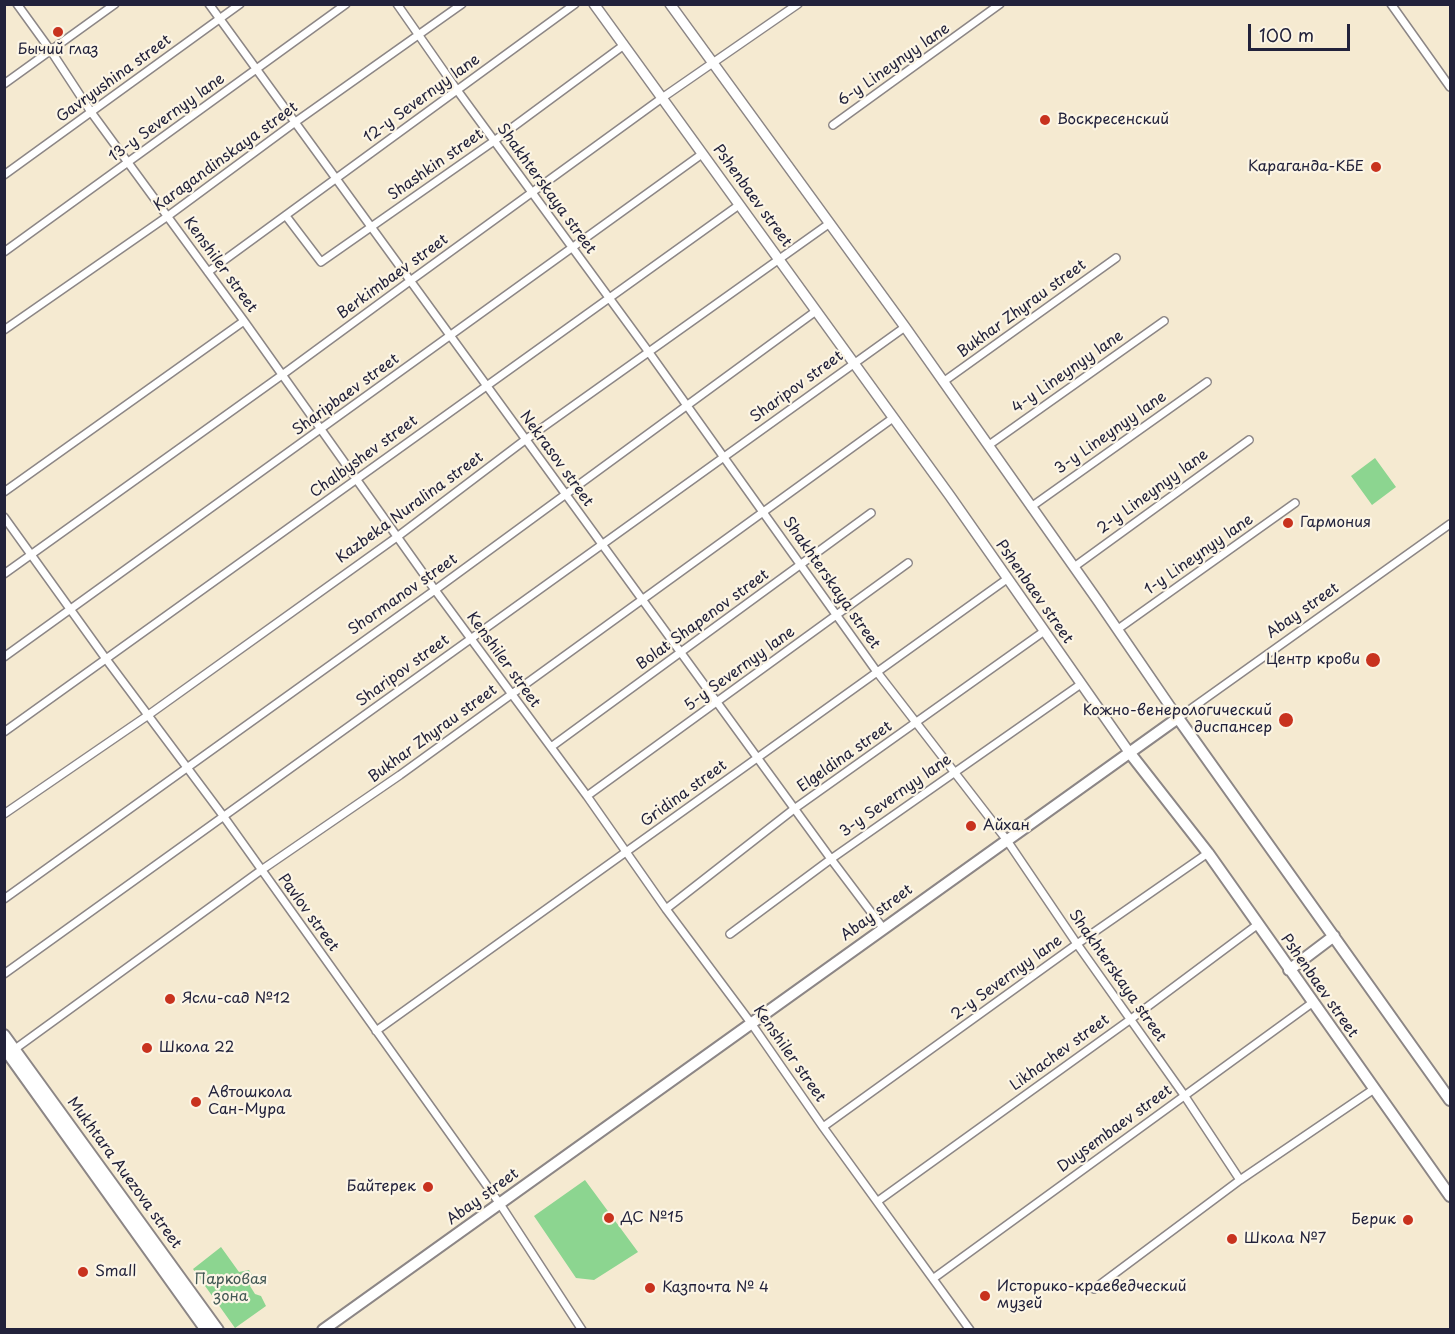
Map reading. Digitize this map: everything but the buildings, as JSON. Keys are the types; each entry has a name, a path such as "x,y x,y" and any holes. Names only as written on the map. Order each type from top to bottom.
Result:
{"main road":[{"name":"Abay street","path":"323,1329 1178,717"},
{"path":"1178,717 1450,1100"},
{"name":"Pshenbaev street","path":"1129,752 1208,853 1450,1196"},
{"path":"1289,970 1334,936"},
{"name":"Mukhtara Auezova street","path":"4,1035 10,1049 206,1329"},
{"name":"Mukhtara Auezova street","path":"10,1049 218,1329"}],"street":[{"name":"Kenshiler street","path":"17,4 91,112 970,1329"},
{"path":"4,84 115,4"},
{"name":"Nekrasov street","path":"208,4 883,928"},
{"name":"Gavryushina street","path":"4,175 240,4"},
{"name":"13-y Severnyy lane","path":"4,252 346,4"},
{"name":"Shakhterskaya street","path":"397,4 877,672 1006,839 1184,1095 1239,1179"},
{"name":"Karagandinskaya street","path":"4,330 168,216 462,4"},
{"name":"12-y Severnyy lane","path":"208,272 575,4"},
{"name":"Pshenbaev street","path":"594,4 854,363 1129,752"},
{"path":"670,4 905,327 1178,717"},
{"name":"Berkimbaev street","path":"4,574 534,193 662,98 798,4"},
{"name":"6-y Lineynyy lane","path":"833,125 1000,4"},
{"path":"1391,4 1450,87"},
{"name":"Shashkin street","path":"286,216 321,262 494,141 624,45"},
{"name":"Sharipbaev street","path":"4,657 702,154"},
{"name":"Chalbyshev street","path":"4,732 739,205"},
{"name":"Kazbeka Nuralina street","path":"4,814 147,716 397,537 648,351 830,223"},
{"name":"Bukhar Zhyrau street","path":"943,382 1116,258"},
{"name":"Shormanov street","path":"4,899 435,590 816,311"},
{"path":"4,492 243,321"},
{"name":"4-y Lineynyy lane","path":"989,445 1164,321"},
{"name":"Sharipov street","path":"4,974 905,327"},
{"name":"3-y Lineynyy lane","path":"1031,507 1207,382"},
{"name":"Bukhar Zhyrau street","path":"10,1049 393,780 893,418"},
{"name":"2-y Lineynyy lane","path":"1074,567 1249,440"},
{"name":"1-y Lineynyy lane","path":"1118,629 1295,503"},
{"name":"Bolat Shapenov street","path":"551,747 871,513"},
{"name":"Pavlov street","path":"4,518 147,716 224,817 500,1204 582,1329"},
{"name":"Abay street","path":"1178,717 1450,524"},
{"name":"5-y Severnyy lane","path":"587,796 908,563"},
{"name":"Gridina street","path":"376,1031 1007,579"},
{"name":"Elgeldina street","path":"666,909 794,809 1043,632"},
{"name":"3-y Severnyy lane","path":"730,934 953,772 1081,684"},
{"name":"2-y Severnyy lane","path":"823,1127 1077,944 1208,853"},
{"name":"Likhachev street","path":"878,1201 1131,1019 1257,925"},
{"name":"Duysembaev street","path":"934,1278 1312,1003"},
{"path":"1094,1289 1239,1179 1374,1089"}],"green space":[{"path":"1375,458 1396,487 1372,505 1351,476"},
{"path":"585,1180 638,1252 594,1280 576,1278 534,1216"},
{"name":"Парковая зона","path":"221,1247 239,1272 249,1270 254,1278 250,1286 255,1294 261,1296 266,1306 235,1328 193,1269"}],"place":[{"name":"Бычий глаз","path":"58,32"},
{"name":"Воскресенский","path":"1045,120"},
{"name":"Караганда-КБЕ","path":"1376,167"},
{"name":"Гармония","path":"1288,523"},
{"name":"Центр крови","path":"1373,660"},
{"name":"Кожно-венерологический диспансер","path":"1286,720"},
{"name":"Айхан","path":"971,826"},
{"name":"Ясли-сад №12","path":"170,999"},
{"name":"Школа 22","path":"147,1048"},
{"name":"Автошкола Сан-Мура","path":"196,1102"},
{"name":"Байтерек","path":"428,1187"},
{"name":"ДС №15","path":"609,1218"},
{"name":"Берик","path":"1408,1220"},
{"name":"Школа №7","path":"1232,1239"},
{"name":"Small","path":"83,1272"},
{"name":"Казпочта № 4","path":"650,1288"},
{"name":"Историко-краеведческий музей","path":"985,1296"}]}
